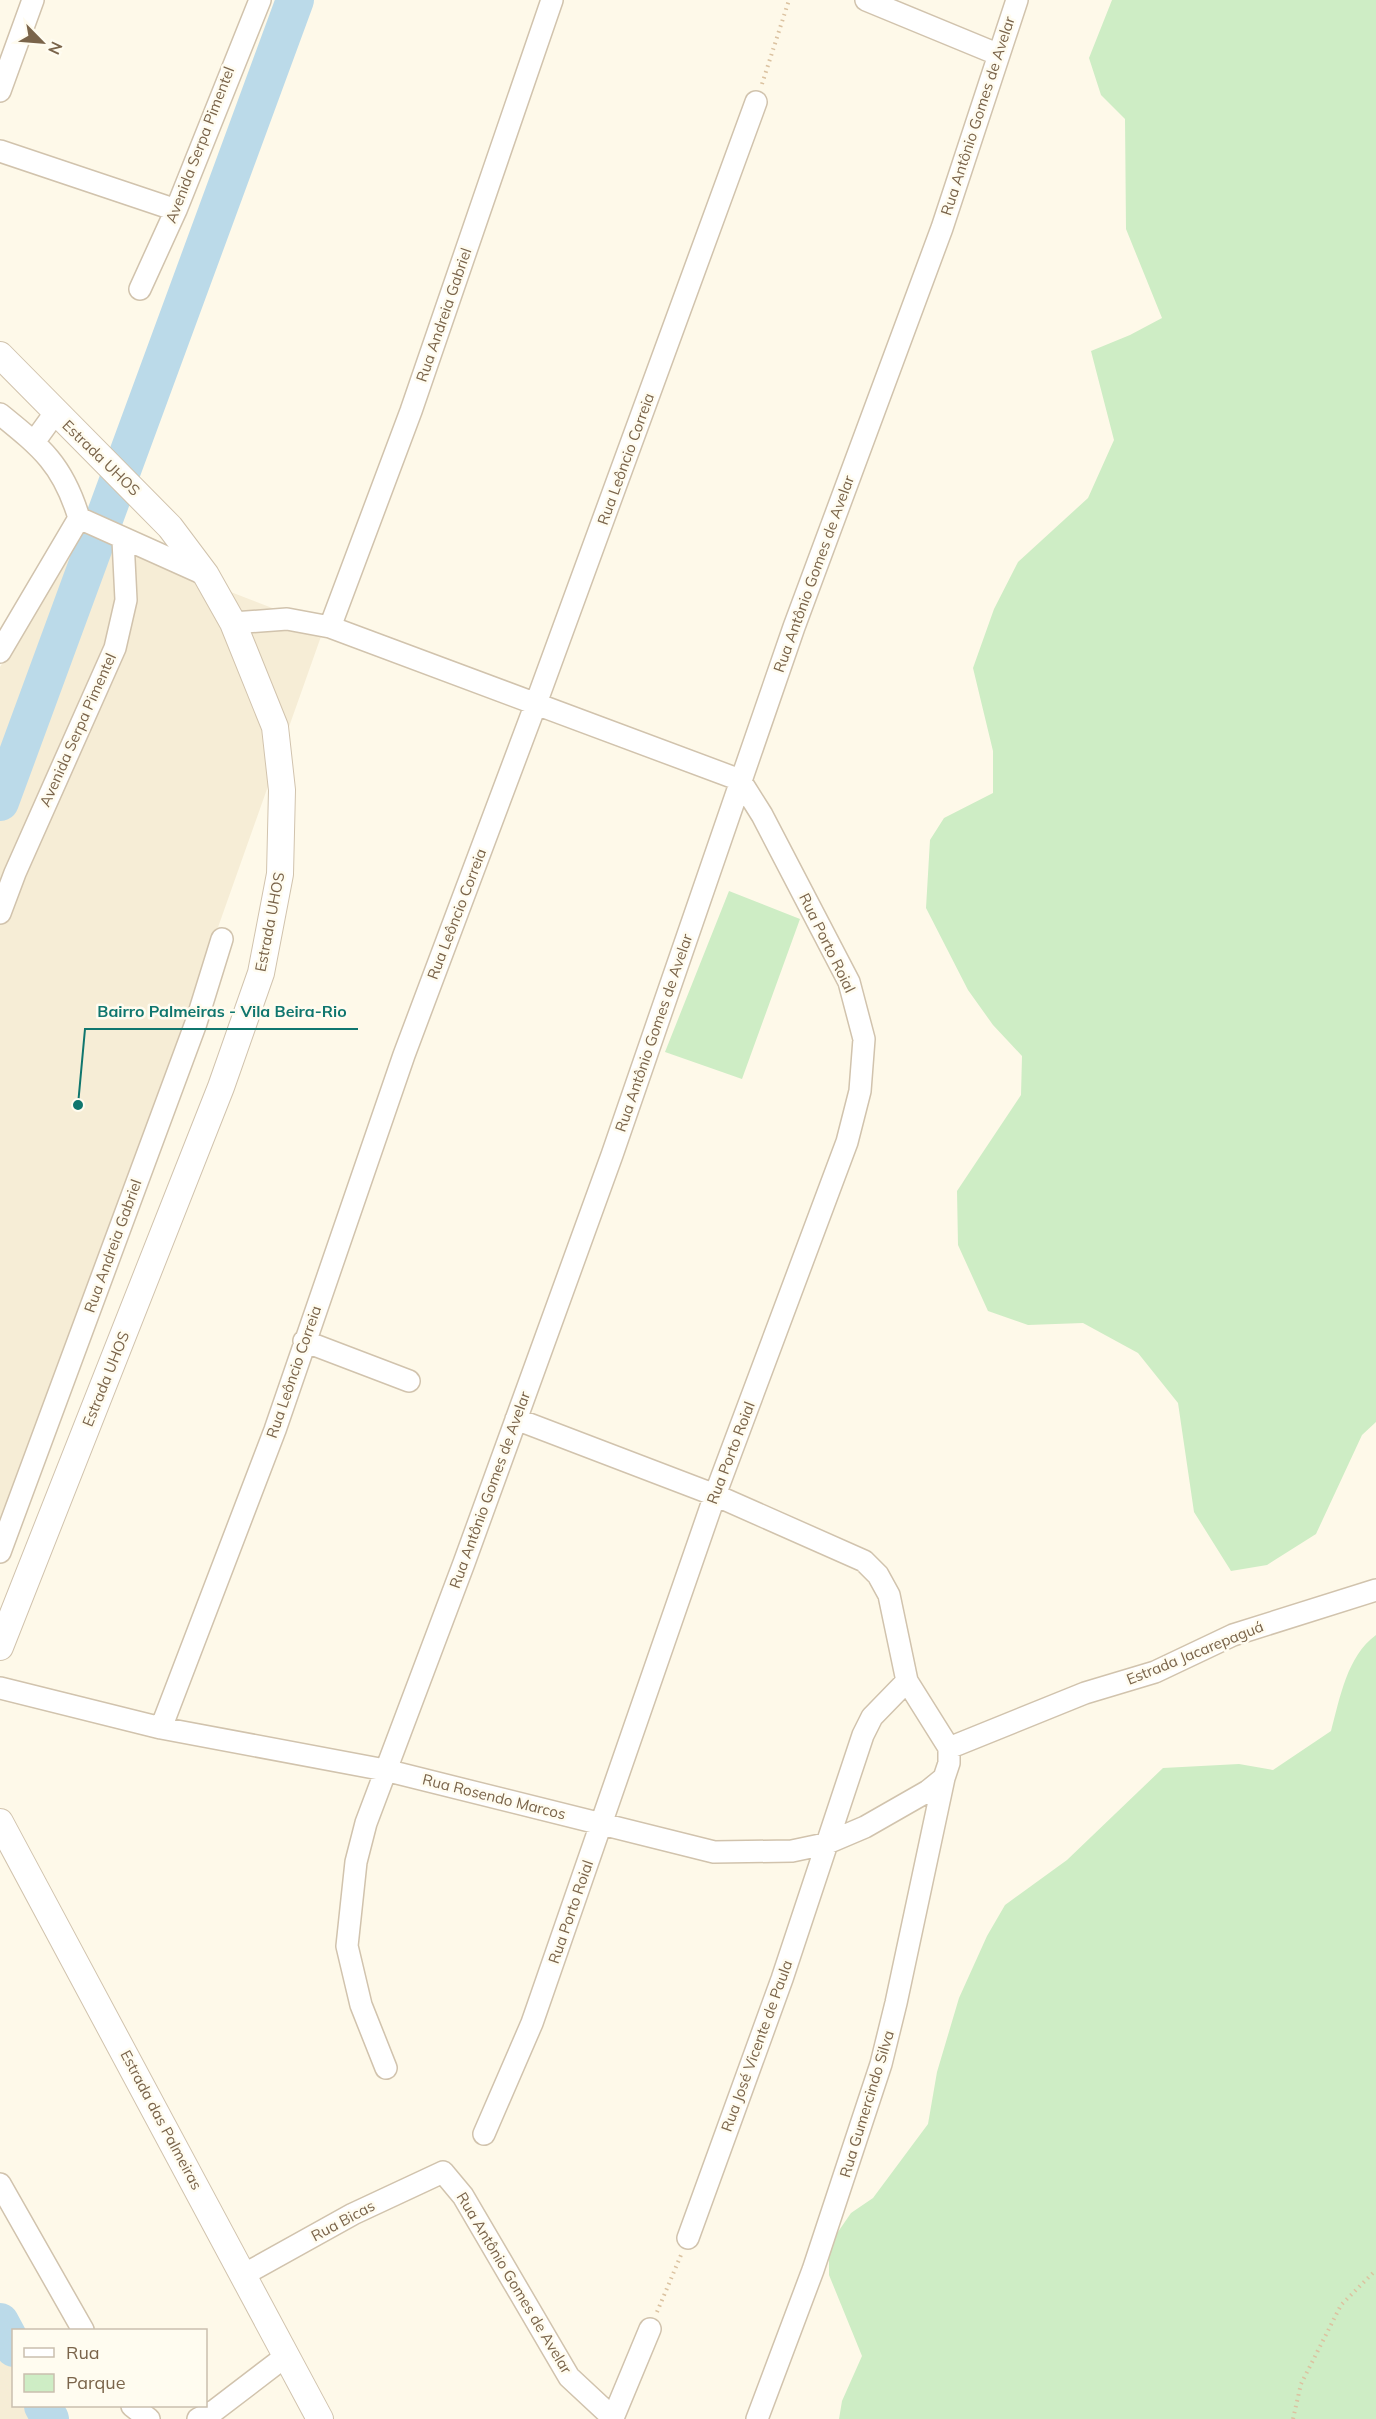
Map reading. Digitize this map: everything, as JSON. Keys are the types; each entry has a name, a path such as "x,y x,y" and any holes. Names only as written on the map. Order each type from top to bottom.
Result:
{"street":[{"path":"0,91 33,0"},
{"name":"Avenida Serpa Pimentel","path":"140,289 176,210 260,0"},
{"name":"Rua Andreia Gabriel","path":"330,627 415,400 552,0"},
{"path":"866,0 997,54"},
{"name":"Rua Antônio Gomes de Avelar","path":"386,2068 361,2005 347,1946 356,1862 366,1823 612,1155 740,780 942,228 997,54 1017,0"},
{"name":"Rua Leôncio Correia","path":"161,1728 275,1430 404,1055 536,706 756,102"},
{"path":"0,151 176,210"},
{"name":"Estrada UHOS","path":"0,355 170,527 206,575 233,622 275,727 282,790 280,874 261,973 221,1087 0,1647"},
{"path":"34,442 55,413"},
{"path":"0,414 34,442 64,477 83,520 121,539 206,575"},
{"path":"0,652 83,520"},
{"name":"Avenida Serpa Pimentel","path":"0,913 15,873 115,648 126,600 121,539"},
{"path":"233,622 287,620 330,627 536,706 740,780"},
{"name":"Rua Porto Roial","path":"484,2134 532,2023 715,1495 847,1142 860,1091 864,1039 849,982 762,815 740,780"},
{"name":"Rua Andreia Gabriel","path":"0,1552 196,1023 222,939"},
{"path":"304,1341 409,1381"},
{"path":"516,1419 715,1495 846,1550 864,1561 878,1575 889,1595 907,1681 949,1748 949,1763 944,1779"},
{"name":"Estrada Jacarepaguá","path":"949,1748 1085,1693 1155,1672 1233,1635 1376,1590"},
{"name":"Rua José Vicente de Paula","path":"688,2238 782,1979 825,1844 872,1717 907,1681"},
{"name":"Rua Rosendo Marcos","path":"0,1688 161,1728 385,1770 714,1852 782,1852 825,1844 865,1827 928,1791 944,1779"},
{"name":"Rua Gumercindo Silva","path":"757,2419 813,2270 881,2064 944,1779"},
{"name":"Estrada das Palmeiras","path":"0,1822 245,2274 320,2419"},
{"name":"Rua Antônio Gomes de Avelar","path":"443,2172 463,2196 568,2377 613,2418"},
{"name":"Rua Bicas","path":"245,2274 353,2214 443,2172"},
{"path":"0,2184 83,2329"},
{"path":"613,2418 650,2330"},
{"path":"198,2419 214,2411 286,2356"},
{"path":"133,2407 149,2419"}],"path":[{"path":"756,102 789,0"},
{"path":"650,2330 688,2238"},
{"path":"1293,2419 1300,2384 1341,2305 1376,2270"}],"shaded area":[{"path":"78,533 324,628 0,1543 0,667"},
{"path":"0,2331 12,2357 12,2407 36,2407 42,2419 0,2419"}],"green space":[{"path":"1112,0 1376,0 1376,1422 1362,1435 1316,1534 1267,1565 1231,1571 1194,1512 1178,1403 1138,1353 1083,1323 1028,1325 988,1311 958,1245 957,1191 1021,1095 1022,1056 993,1025 968,990 926,908 930,840 944,818 993,793 993,751 973,668 994,609 1018,562 1088,498 1114,440 1091,351 1130,335 1162,318 1126,229 1125,119 1101,95 1089,58"},
{"path":"729,891 800,919 742,1079 665,1052"},
{"path":"1376,1635 1376,2419 839,2419 842,2401 862,2356 829,2275 829,2245 851,2213 873,2198 928,2124 937,2072 959,1998 987,1936 1005,1905 1067,1860 1163,1768 1239,1764 1273,1770 1331,1731 1351,1666 1366,1644"}],"waterway":[{"path":"0,802 295,0"},
{"path":"0,2322 12,2344"},
{"path":"44,2407 50,2419"}],"place":[{"name":"Bairro Palmeiras - Vila Beira-Rio","path":"78,1105"}]}
